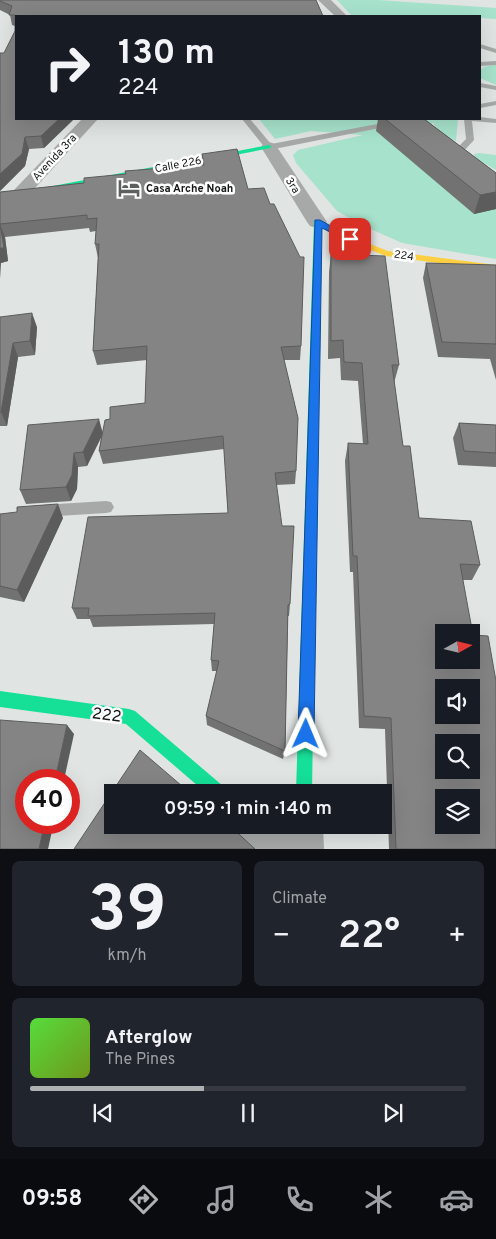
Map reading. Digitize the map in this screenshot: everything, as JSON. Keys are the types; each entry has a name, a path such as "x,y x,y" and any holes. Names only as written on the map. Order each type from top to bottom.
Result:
{"street":[{"path":"324,0 340,15"},
{"name":"Avenida 3ra","path":"19,195 89,120"},
{"name":"Calle 226","path":"0,198 269,147"},
{"name":"3ra","path":"269,147 318,222"},
{"path":"304,784 318,222"},
{"name":"224","path":"318,222 350,239 386,252 496,268"},
{"name":"222","path":"0,699 129,717 208,784"},
{"path":"264,834 282,849"},
{"path":"303,849 304,834"}],"lane":[{"path":"481,46 496,51"},
{"path":"481,64 496,63"},
{"path":"481,85 496,88"},
{"path":"481,106 496,103"},
{"path":"247,120 269,147"},
{"path":"457,152 470,140 468,120"},
{"path":"481,120 496,121"},
{"name":"Calle 226","path":"269,147 414,121"},
{"path":"29,512 106,507"}],"green space":[{"path":"337,0 378,0 496,8 496,19 481,18 481,15 351,15"},
{"path":"496,64 496,85 481,78 481,69"},
{"path":"260,120 458,120 456,141 445,136 434,123 421,128 496,191 496,259 402,243 364,226 337,211 296,163 293,155 298,150 363,135 311,131 275,139"},
{"path":"474,154 496,155 496,170 475,158"}],"building":[{"path":"316,0 323,15 9,15 12,6 0,1"},
{"path":"15,31 15,120 58,120 41,136 25,137 22,154 0,174 0,53 4,53"},
{"path":"386,120 425,120 496,173 496,192 480,195"},
{"path":"237,149 248,189 264,188 270,204 274,204 300,257 304,257 301,346 281,347 298,418 296,471 275,473 282,526 294,526 290,604 288,605 285,751 206,716 219,661 211,660 215,613 88,616 89,608 72,608 88,517 228,513 223,436 99,451 105,420 110,419 110,407 145,403 147,346 93,351 99,244 95,244 97,218 87,219 87,215 0,224 0,192 84,183 84,178 126,174 125,171 204,165 202,154"},
{"path":"0,224 4,248 0,248"},
{"path":"331,254 385,256 399,365 392,365 403,446 410,446 419,518 471,521 480,565 460,564 471,624 435,624 435,669 480,669 480,635 488,636 496,681 496,849 396,849 391,718 364,716 357,556 353,556 348,443 368,444 362,363 344,362 343,340 331,341"},
{"path":"426,263 496,265 496,344 442,342"},
{"path":"32,313 30,341 13,343 0,412 0,317"},
{"path":"99,419 83,452 74,453 72,475 66,487 20,490 28,425"},
{"path":"459,423 496,425 496,453 464,451"},
{"path":"58,504 17,590 0,586 0,514 17,512 17,507"},
{"path":"0,720 67,725 57,769 15,769 15,834 42,834 39,849 0,849"},
{"path":"140,750 180,784 117,784"},
{"path":"104,804 104,834 239,834 255,849 74,849"}],"traffic: fast":[{"path":"0,198 269,147"},
{"path":"304,784 317,222 352,240"},
{"path":"0,699 129,717 208,784"}],"traffic: slow":[{"path":"352,240 386,253 496,268"}],"place":[{"name":"Casa Arche Noah","path":"129,188"}],"route":[{"path":"306,734 318,222 350,239"}]}
